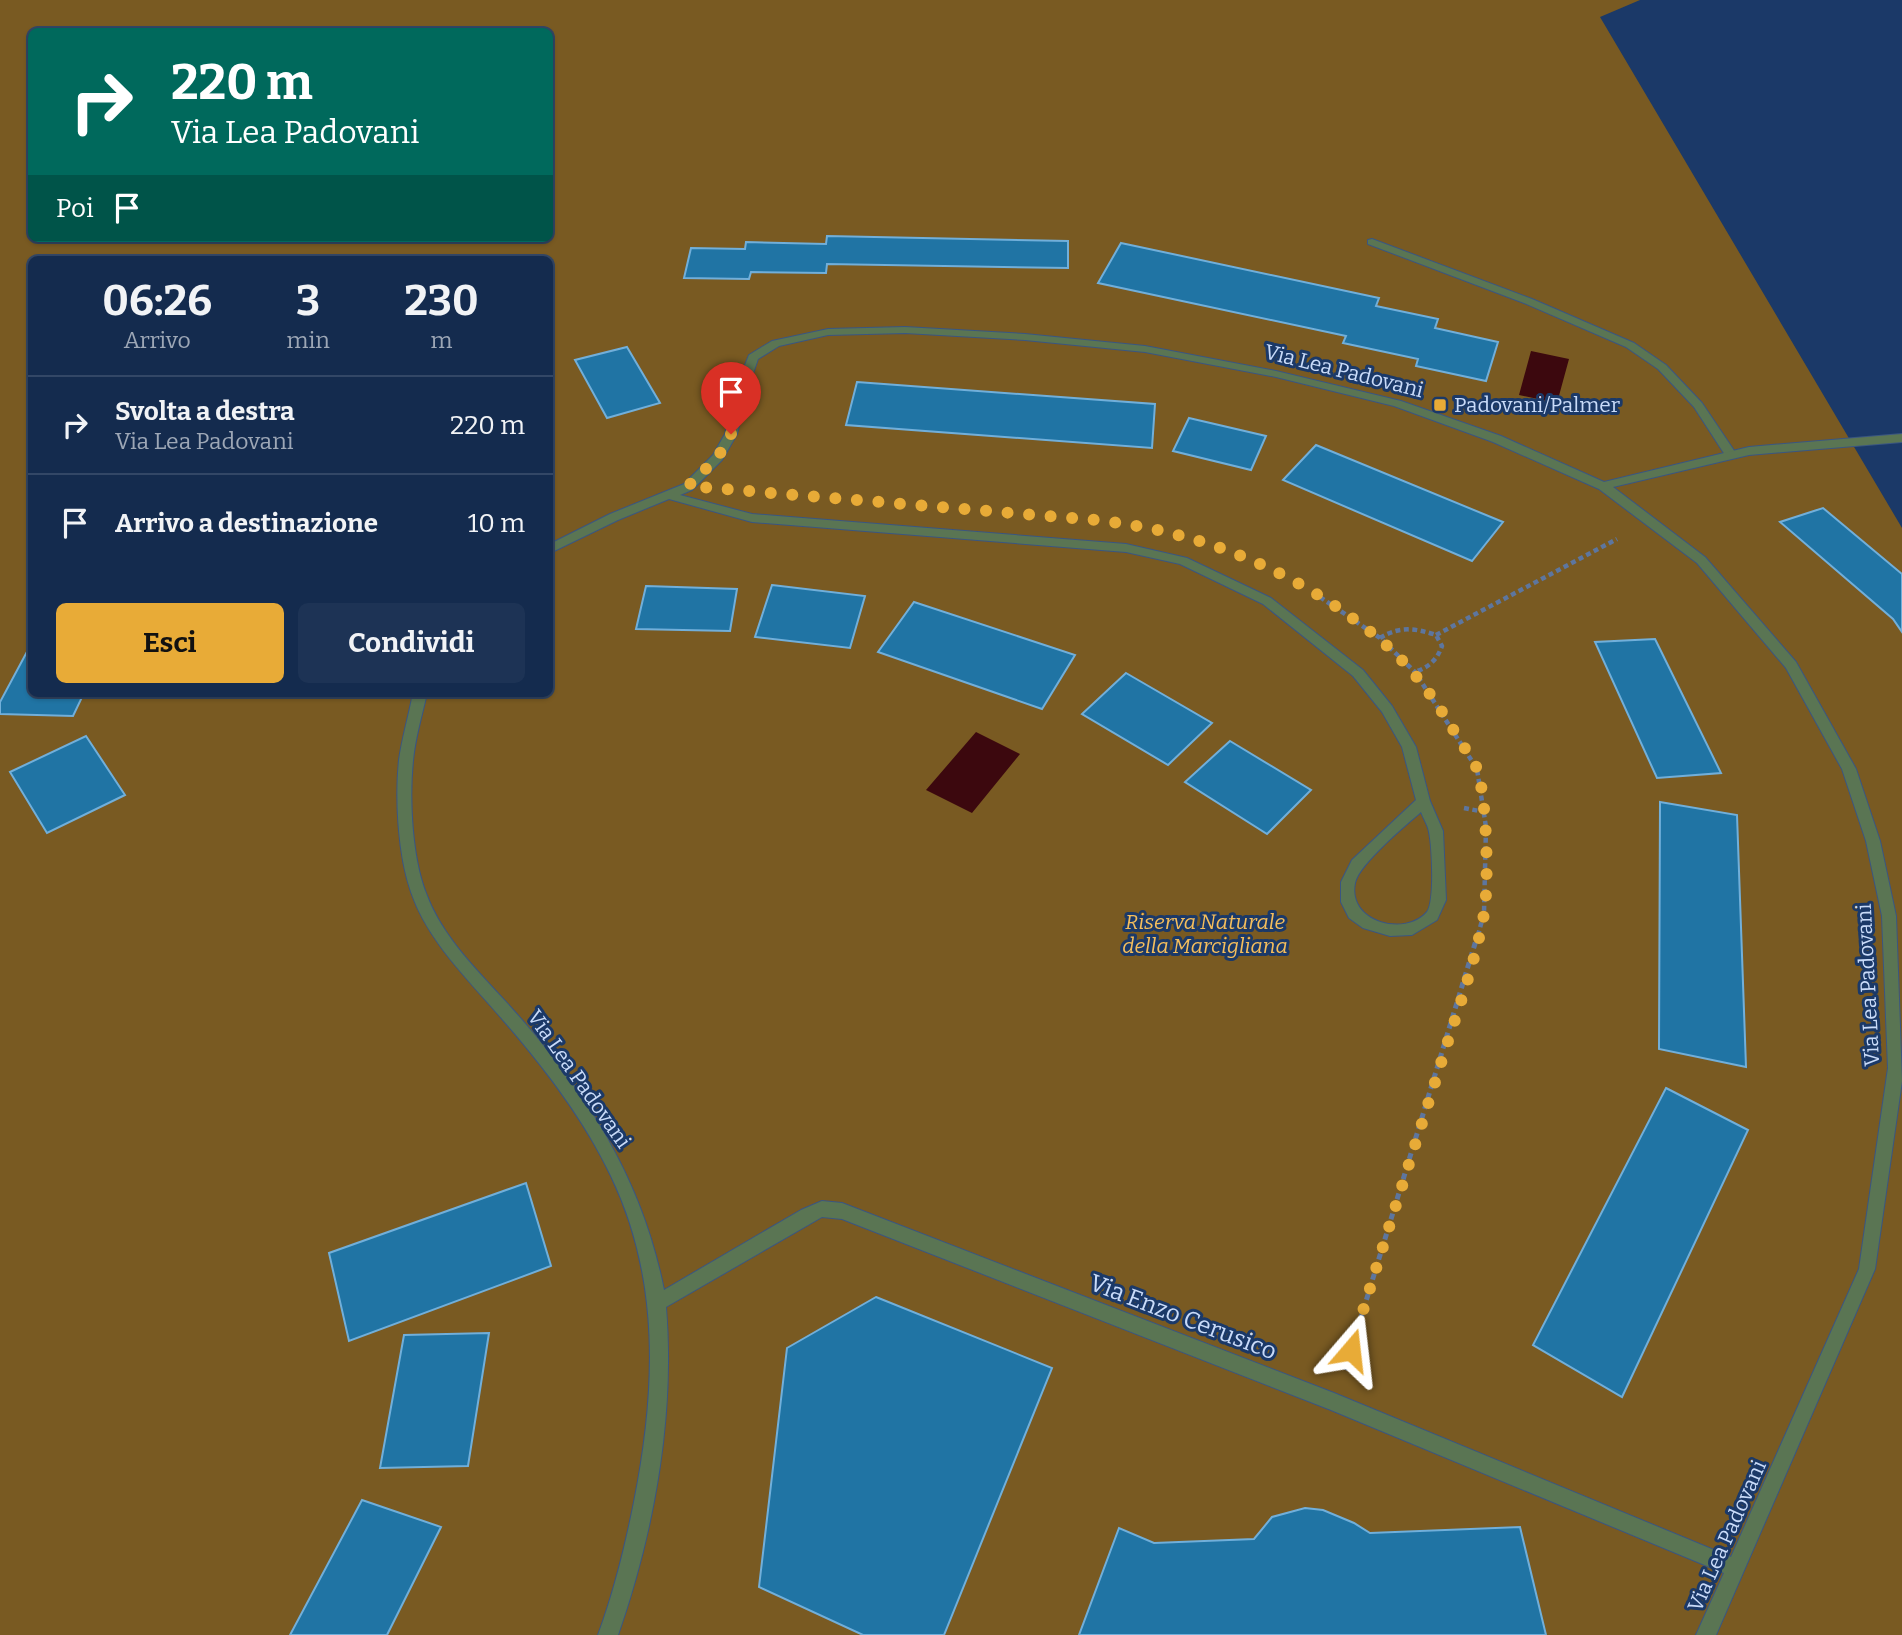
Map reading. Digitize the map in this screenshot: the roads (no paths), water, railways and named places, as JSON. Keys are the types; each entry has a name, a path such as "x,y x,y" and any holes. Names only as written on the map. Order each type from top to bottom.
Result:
{"street":[{"path":"1372,242 1528,301 1630,345 1662,367 1698,405 1731,455"},
{"name":"Via Lea Padovani","path":"553,548 614,517 688,486 718,457 731,434 753,357 776,344 828,332 864,330 1025,337 1145,349 1276,373 1397,403 1497,439 1603,486 1701,560 1791,666 1849,769 1873,841 1889,916 1896,1068 1867,1269 1706,1635"},
{"path":"1603,486 1749,451 1902,438"},
{"path":"667,495 752,517 1126,548 1183,561 1267,601 1358,673 1387,709 1409,747 1423,801 1436,831 1439,900 1432,916 1412,929 1390,930 1368,924 1354,914 1348,902 1348,882 1357,864 1423,801"},
{"name":"Via Lea Padovani","path":"420,697 406,762 409,849 418,891 441,936 523,1033 597,1134 619,1173 635,1211 659,1302 662,1351 659,1407 650,1469 623,1594 608,1635"},
{"name":"Via Enzo Cerusico","path":"659,1302 807,1215 822,1209 842,1211 1334,1402 1735,1568"}],"place":[{"name":"Padovani/Palmer","path":"1440,405"}],"park label":[{"name":"Riserva Naturale della Marcigliana","path":"1205,934"}]}
